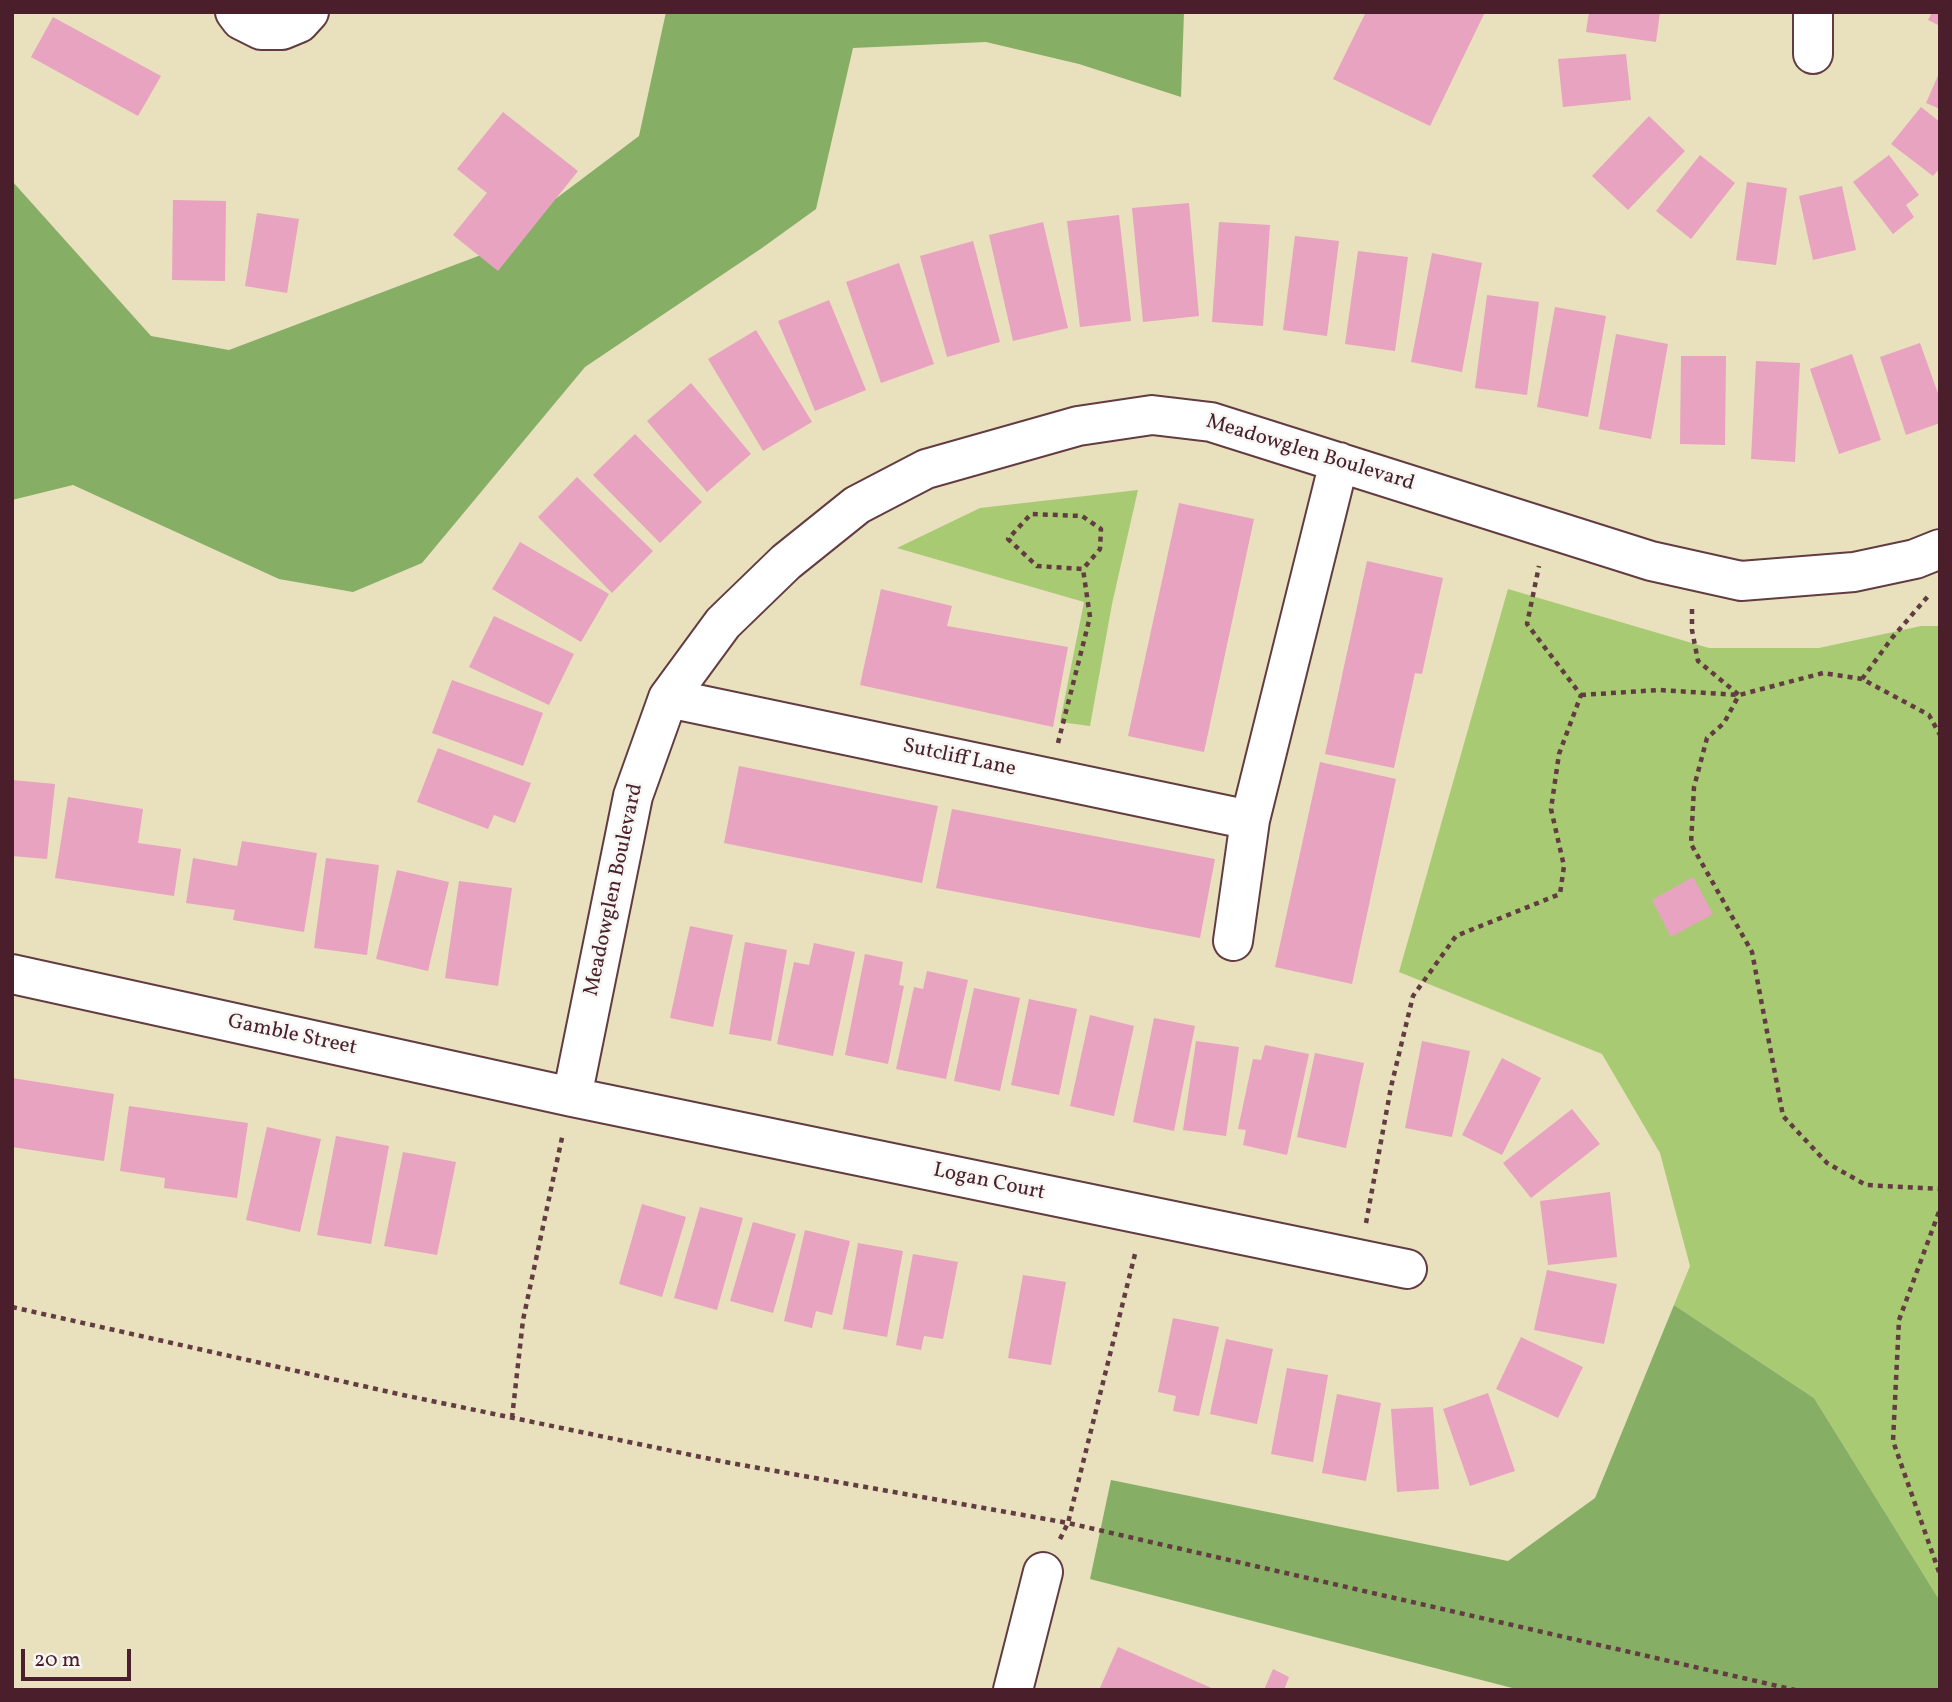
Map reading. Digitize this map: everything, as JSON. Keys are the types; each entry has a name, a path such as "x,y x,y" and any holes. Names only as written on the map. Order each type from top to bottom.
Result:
{"street":[{"path":"235,12 241,20 261,30 282,30 299,23 309,12"},
{"path":"1813,12 1813,54"},
{"name":"Meadowglen Boulevard","path":"572,1097 633,796 668,698 723,623 786,562 858,505 926,469 1078,426 1152,415 1211,422 1651,561 1741,581 1854,572 1915,559 1940,549"},
{"path":"1233,941 1250,820 1339,462"},
{"name":"Sutcliff Lane","path":"668,698 1250,820"},
{"name":"Gamble Street","path":"12,974 572,1097"},
{"name":"Logan Court","path":"572,1097 1407,1269"},
{"path":"1013,1690 1043,1572"}],"path":[{"path":"1031,514 1082,516 1101,529 1100,550 1083,569 1037,566 1008,539 1031,514"},
{"path":"1548,528 1527,624 1581,695"},
{"path":"1049,778 1090,617 1083,569"},
{"path":"1693,570 1692,629 1698,661 1739,695"},
{"path":"1861,679 1932,592"},
{"path":"1581,695 1659,690 1739,695 1823,673 1861,679 1929,715 1940,735"},
{"path":"1360,1259 1391,1087 1413,996 1456,936 1560,894 1564,866 1551,808 1559,754 1581,695"},
{"path":"1739,695 1724,723 1707,738 1694,787 1691,844 1752,952 1783,1116 1827,1163 1866,1185 1940,1189"},
{"path":"512,1418 523,1320 572,1097"},
{"path":"1939,1572 1893,1441 1899,1320 1940,1209"},
{"path":"1043,1572 1068,1523 1144,1215"},
{"path":"12,1307 512,1418 725,1462 1068,1523 1796,1690"}],"green space":[{"path":"666,12 1184,12 1181,97 1079,64 986,42 853,48 816,209 585,367 422,563 353,592 279,579 73,485 12,500 12,181 151,336 229,350 481,255 639,136"},
{"path":"1138,490 1112,604 1090,726 1060,722 1084,602 897,548 980,508"},
{"path":"1508,589 1709,648 1819,648 1921,626 1940,626 1940,1601 1814,1398 1674,1305 1690,1266 1660,1153 1602,1054 1399,972"},
{"path":"1674,1305 1814,1398 1940,1601 1940,1690 1520,1690 1090,1579 1111,1480 1508,1561 1595,1498"}],"building":[{"path":"1366,12 1485,12 1430,126 1333,79"},
{"path":"1589,12 1660,12 1656,42 1586,32"},
{"path":"1932,12 1940,12 1940,26 1928,20"},
{"path":"53,17 161,76 138,116 31,57"},
{"path":"1626,54 1631,100 1563,107 1558,59"},
{"path":"1940,71 1940,109 1926,103"},
{"path":"1921,107 1940,122 1940,168 1933,176 1891,144"},
{"path":"503,112 578,171 498,271 453,235 487,193 457,169"},
{"path":"1649,116 1685,151 1628,210 1592,176"},
{"path":"1700,155 1735,183 1691,239 1656,211"},
{"path":"1889,155 1919,195 1906,205 1914,217 1893,234 1853,182"},
{"path":"1747,182 1787,188 1776,265 1736,260"},
{"path":"1842,186 1856,250 1813,260 1799,196"},
{"path":"173,200 226,201 225,281 172,280"},
{"path":"1189,203 1199,316 1143,322 1132,208"},
{"path":"257,213 299,219 287,293 245,286"},
{"path":"1119,215 1131,321 1080,327 1067,221"},
{"path":"1043,222 1068,328 1013,341 989,235"},
{"path":"1219,222 1270,225 1263,326 1212,322"},
{"path":"1295,236 1339,241 1327,336 1283,330"},
{"path":"973,241 1000,342 947,357 920,256"},
{"path":"1358,251 1408,257 1395,351 1345,344"},
{"path":"1432,253 1482,263 1462,372 1411,362"},
{"path":"899,263 934,364 881,383 846,282"},
{"path":"1487,295 1539,302 1527,395 1475,388"},
{"path":"829,300 866,390 815,411 778,321"},
{"path":"1555,307 1606,316 1588,417 1537,407"},
{"path":"756,330 812,422 763,451 708,359"},
{"path":"1616,334 1668,344 1651,439 1599,429"},
{"path":"1920,343 1940,399 1940,423 1906,435 1880,357"},
{"path":"1852,354 1881,440 1839,454 1810,369"},
{"path":"1681,356 1726,356 1725,445 1680,444"},
{"path":"1756,361 1800,363 1795,462 1751,459"},
{"path":"691,383 751,454 707,492 647,421"},
{"path":"635,434 702,502 660,543 593,475"},
{"path":"577,477 653,551 612,593 538,517"},
{"path":"1179,503 1254,519 1204,752 1128,736"},
{"path":"520,542 609,594 581,642 492,589"},
{"path":"1367,561 1443,578 1422,674 1415,673 1394,768 1325,754"},
{"path":"881,589 952,606 947,626 1068,647 1053,727 860,685"},
{"path":"494,616 574,654 549,705 469,667"},
{"path":"452,680 543,713 523,766 432,733"},
{"path":"438,748 531,783 515,823 494,815 488,829 417,802"},
{"path":"1320,762 1396,779 1352,984 1275,967"},
{"path":"739,766 938,806 922,883 724,843"},
{"path":"12,780 55,784 47,859 12,856"},
{"path":"68,797 143,809 138,843 181,849 174,896 55,878"},
{"path":"952,809 1215,859 1200,938 936,888"},
{"path":"242,841 317,853 304,932 233,920 235,910 186,903 193,858 237,866"},
{"path":"326,858 379,865 367,955 314,948"},
{"path":"397,870 449,882 428,971 376,959"},
{"path":"1693,877 1713,914 1671,937 1652,900"},
{"path":"459,881 512,888 498,986 445,978"},
{"path":"690,926 733,935 713,1027 670,1018"},
{"path":"745,942 787,950 771,1041 729,1034"},
{"path":"814,943 855,952 833,1056 777,1044 794,962 809,965"},
{"path":"865,954 903,962 899,985 904,986 888,1064 845,1055"},
{"path":"927,971 968,980 946,1079 896,1069 914,987 923,989"},
{"path":"974,988 1020,998 1000,1091 954,1081"},
{"path":"1029,999 1077,1009 1059,1095 1011,1085"},
{"path":"1090,1015 1134,1026 1114,1116 1070,1106"},
{"path":"1154,1018 1195,1026 1174,1131 1133,1122"},
{"path":"1196,1041 1239,1047 1226,1136 1183,1130"},
{"path":"1422,1041 1470,1051 1452,1137 1405,1128"},
{"path":"1265,1045 1309,1054 1287,1155 1243,1145 1246,1130 1238,1129 1253,1059 1261,1060"},
{"path":"1315,1053 1364,1063 1346,1148 1297,1137"},
{"path":"1502,1058 1541,1078 1502,1155 1462,1135"},
{"path":"12,1078 114,1094 104,1161 12,1147"},
{"path":"129,1106 248,1123 237,1198 164,1188 165,1178 120,1171"},
{"path":"1572,1109 1600,1144 1531,1198 1503,1163"},
{"path":"267,1127 321,1139 300,1232 246,1220"},
{"path":"336,1136 389,1146 371,1244 317,1235"},
{"path":"403,1152 456,1162 437,1255 384,1246"},
{"path":"1610,1192 1617,1257 1548,1265 1540,1201"},
{"path":"642,1204 686,1217 662,1297 619,1284"},
{"path":"700,1207 743,1218 717,1310 674,1298"},
{"path":"753,1222 796,1234 773,1313 730,1301"},
{"path":"805,1230 850,1241 832,1315 816,1311 812,1328 784,1321"},
{"path":"858,1243 903,1251 887,1337 843,1329"},
{"path":"913,1254 958,1262 943,1339 924,1336 921,1350 896,1345"},
{"path":"1547,1270 1617,1284 1604,1344 1534,1330"},
{"path":"1023,1275 1066,1282 1051,1365 1008,1358"},
{"path":"1173,1318 1219,1327 1199,1416 1173,1411 1176,1396 1158,1392"},
{"path":"1521,1337 1583,1367 1558,1418 1496,1389"},
{"path":"1226,1339 1273,1349 1257,1424 1210,1414"},
{"path":"1287,1368 1328,1375 1313,1462 1271,1454"},
{"path":"1488,1393 1515,1471 1470,1486 1443,1409"},
{"path":"1337,1394 1381,1403 1366,1481 1322,1473"},
{"path":"1433,1407 1439,1489 1397,1492 1391,1409"},
{"path":"1118,1647 1216,1690 1099,1690"},
{"path":"1273,1669 1289,1677 1284,1690 1264,1690"}]}
